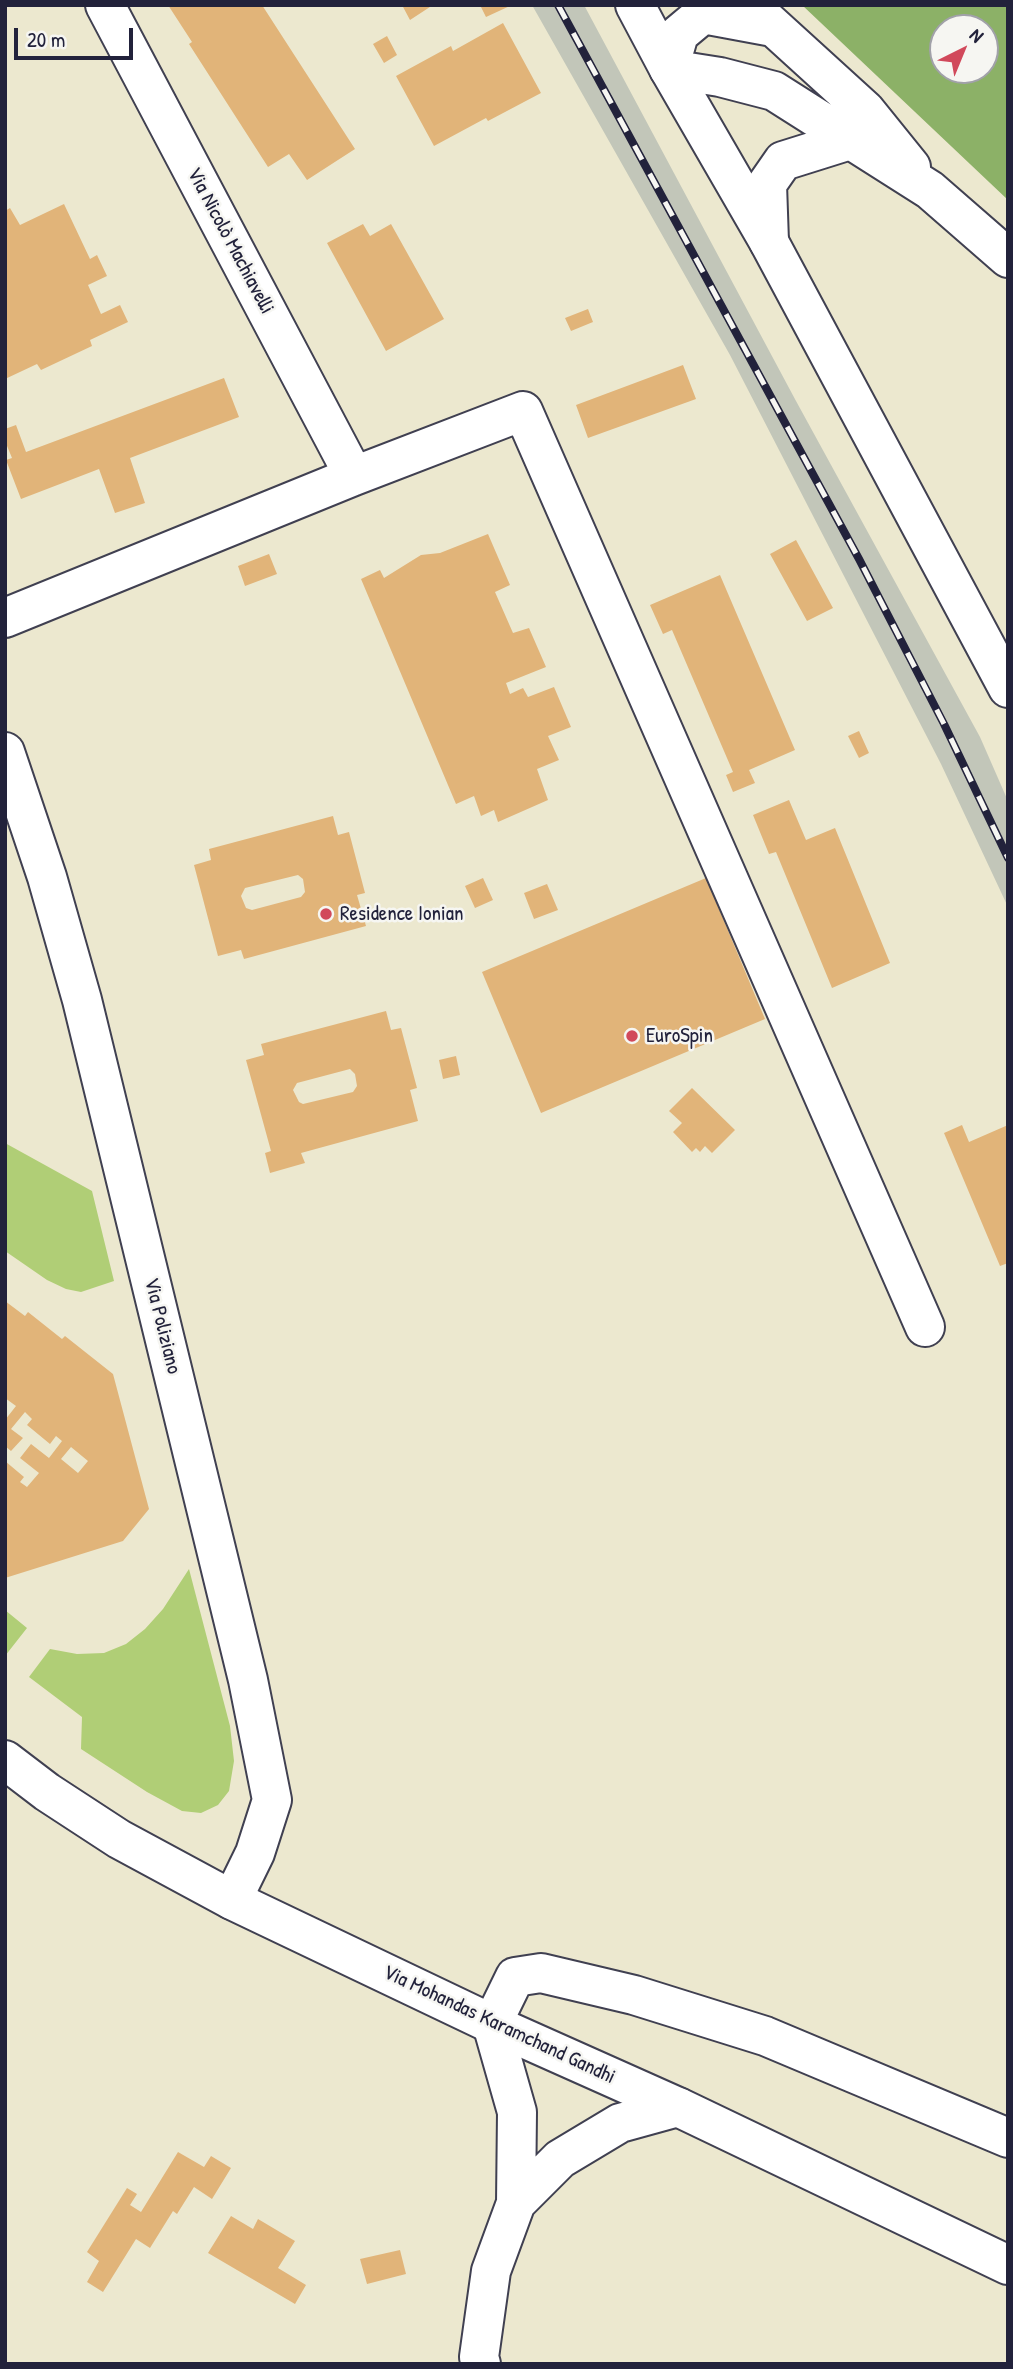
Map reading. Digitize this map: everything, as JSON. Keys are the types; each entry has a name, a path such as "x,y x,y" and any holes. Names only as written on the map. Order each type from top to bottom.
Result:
{"street":[{"name":"Via Nicolò Machiavelli","path":"106,5 354,476"},
{"path":"635,5 668,69 769,242 1008,688"},
{"path":"668,69 679,34 703,14 761,16 865,110 930,190"},
{"path":"668,69 719,77 774,91 930,190 1008,258"},
{"path":"769,242 767,184 783,161 850,140"},
{"path":"5,618 354,476 523,411 925,1327"},
{"name":"Via Poliziano","path":"5,752 47,877 82,1000 248,1680 272,1800 256,1853 232,1899"},
{"path":"5,843 47,877"},
{"name":"Via Mohandas Karamchand Gandhi","path":"5,1760 47,1792 119,1839 232,1899 492,2024 678,2107 1008,2265"},
{"path":"481,2364 479,2357 491,2271 516,2203 517,2112 492,2024 514,1978 541,1973 634,1995 765,2036 1008,2138"},
{"path":"516,2203 560,2160 620,2123 678,2107"}],"shaded area":[{"path":"532,5 584,5 980,737 1008,801 1008,907 941,764 730,355"}],"green space":[{"path":"802,5 1008,5 1008,200"},
{"path":"5,1143 92,1191 114,1281 81,1292 66,1289 47,1280 5,1251"},
{"path":"189,1569 230,1726 234,1761 229,1791 218,1805 201,1813 182,1811 147,1792 81,1749 82,1717 29,1677 50,1649 77,1654 104,1653 126,1644 145,1629 163,1609"},
{"path":"5,1610 27,1628 5,1656"}],"building":[{"path":"168,5 262,5 355,149 307,180 289,154 268,167 189,44 192,42"},
{"path":"402,5 433,5 410,20"},
{"path":"480,5 512,5 486,17"},
{"path":"503,23 541,93 434,146 396,76 451,46 453,51"},
{"path":"387,36 397,55 384,63 373,44"},
{"path":"64,204 90,259 97,255 107,276 88,285 101,314 120,305 128,322 90,340 92,346 41,370 37,364 5,379 5,211 10,208 20,225"},
{"path":"363,224 370,236 391,224 444,319 386,351 327,243"},
{"path":"588,309 593,322 571,331 565,318"},
{"path":"683,365 696,399 588,438 576,405"},
{"path":"224,378 239,417 130,458 145,503 115,513 99,469 21,499 6,460 12,458 5,441 5,429 16,425 26,452"},
{"path":"488,534 510,585 495,592 513,633 529,628 546,667 506,683 510,694 523,688 528,697 554,687 571,727 548,736 559,760 537,769 548,800 498,822 494,810 481,816 474,796 456,804 361,579 380,570 384,578 421,555 440,553"},
{"path":"796,540 833,608 807,621 770,554"},
{"path":"269,554 277,574 245,586 238,566"},
{"path":"720,575 795,750 749,770 755,783 733,792 726,775 733,772 672,630 663,634 650,605"},
{"path":"859,731 869,753 859,758 848,736"},
{"path":"789,800 806,840 835,828 890,963 832,988 776,852 769,854 753,815"},
{"path":"333,816 338,835 349,832 365,893 357,895 366,926 244,959 241,950 218,956 194,865 211,860 209,849","holes":["298,875 303,879 305,892 301,897 252,910 246,908 241,896 245,888"]},
{"path":"483,878 493,900 475,908 465,886"},
{"path":"706,878 765,1019 541,1113 482,972"},
{"path":"547,884 558,910 534,919 524,893"},
{"path":"386,1011 391,1030 401,1028 417,1088 410,1090 418,1121 301,1153 305,1163 270,1173 265,1153 271,1151 246,1060 264,1055 261,1044","holes":["350,1069 355,1074 357,1086 353,1092 303,1104 293,1090 297,1083"]},
{"path":"456,1056 460,1075 443,1079 439,1060"},
{"path":"692,1088 735,1130 712,1153 705,1146 700,1152 696,1148 692,1152 673,1132 682,1123 669,1111"},
{"path":"962,1125 969,1142 1008,1125 1008,1263 1000,1266 944,1133"},
{"path":"5,1301 25,1316 28,1312 62,1339 65,1336 113,1374 149,1509 123,1541 5,1578 5,1461 24,1477 20,1482 27,1487 39,1473 20,1458 31,1444 49,1458 62,1441 56,1436 50,1444 27,1425 32,1419 25,1412 11,1429 23,1438 11,1451 5,1446 5,1420 16,1406 5,1398","holes":["71,1447 88,1461 78,1473 61,1459"]},
{"path":"178,2152 204,2167 211,2156 231,2168 212,2199 194,2187 177,2214 173,2211 150,2248 136,2239 103,2292 87,2282 99,2261 87,2252 127,2188 137,2194 130,2205 141,2212"},
{"path":"231,2216 253,2229 258,2219 295,2241 278,2268 306,2285 295,2304 208,2253"},
{"path":"400,2250 406,2274 367,2284 360,2259"}],"railway":[{"path":"558,5 859,559 944,724 1008,858"}],"place":[{"name":"Residence Ionian","path":"326,914"},
{"name":"EuroSpin","path":"632,1036"}]}
